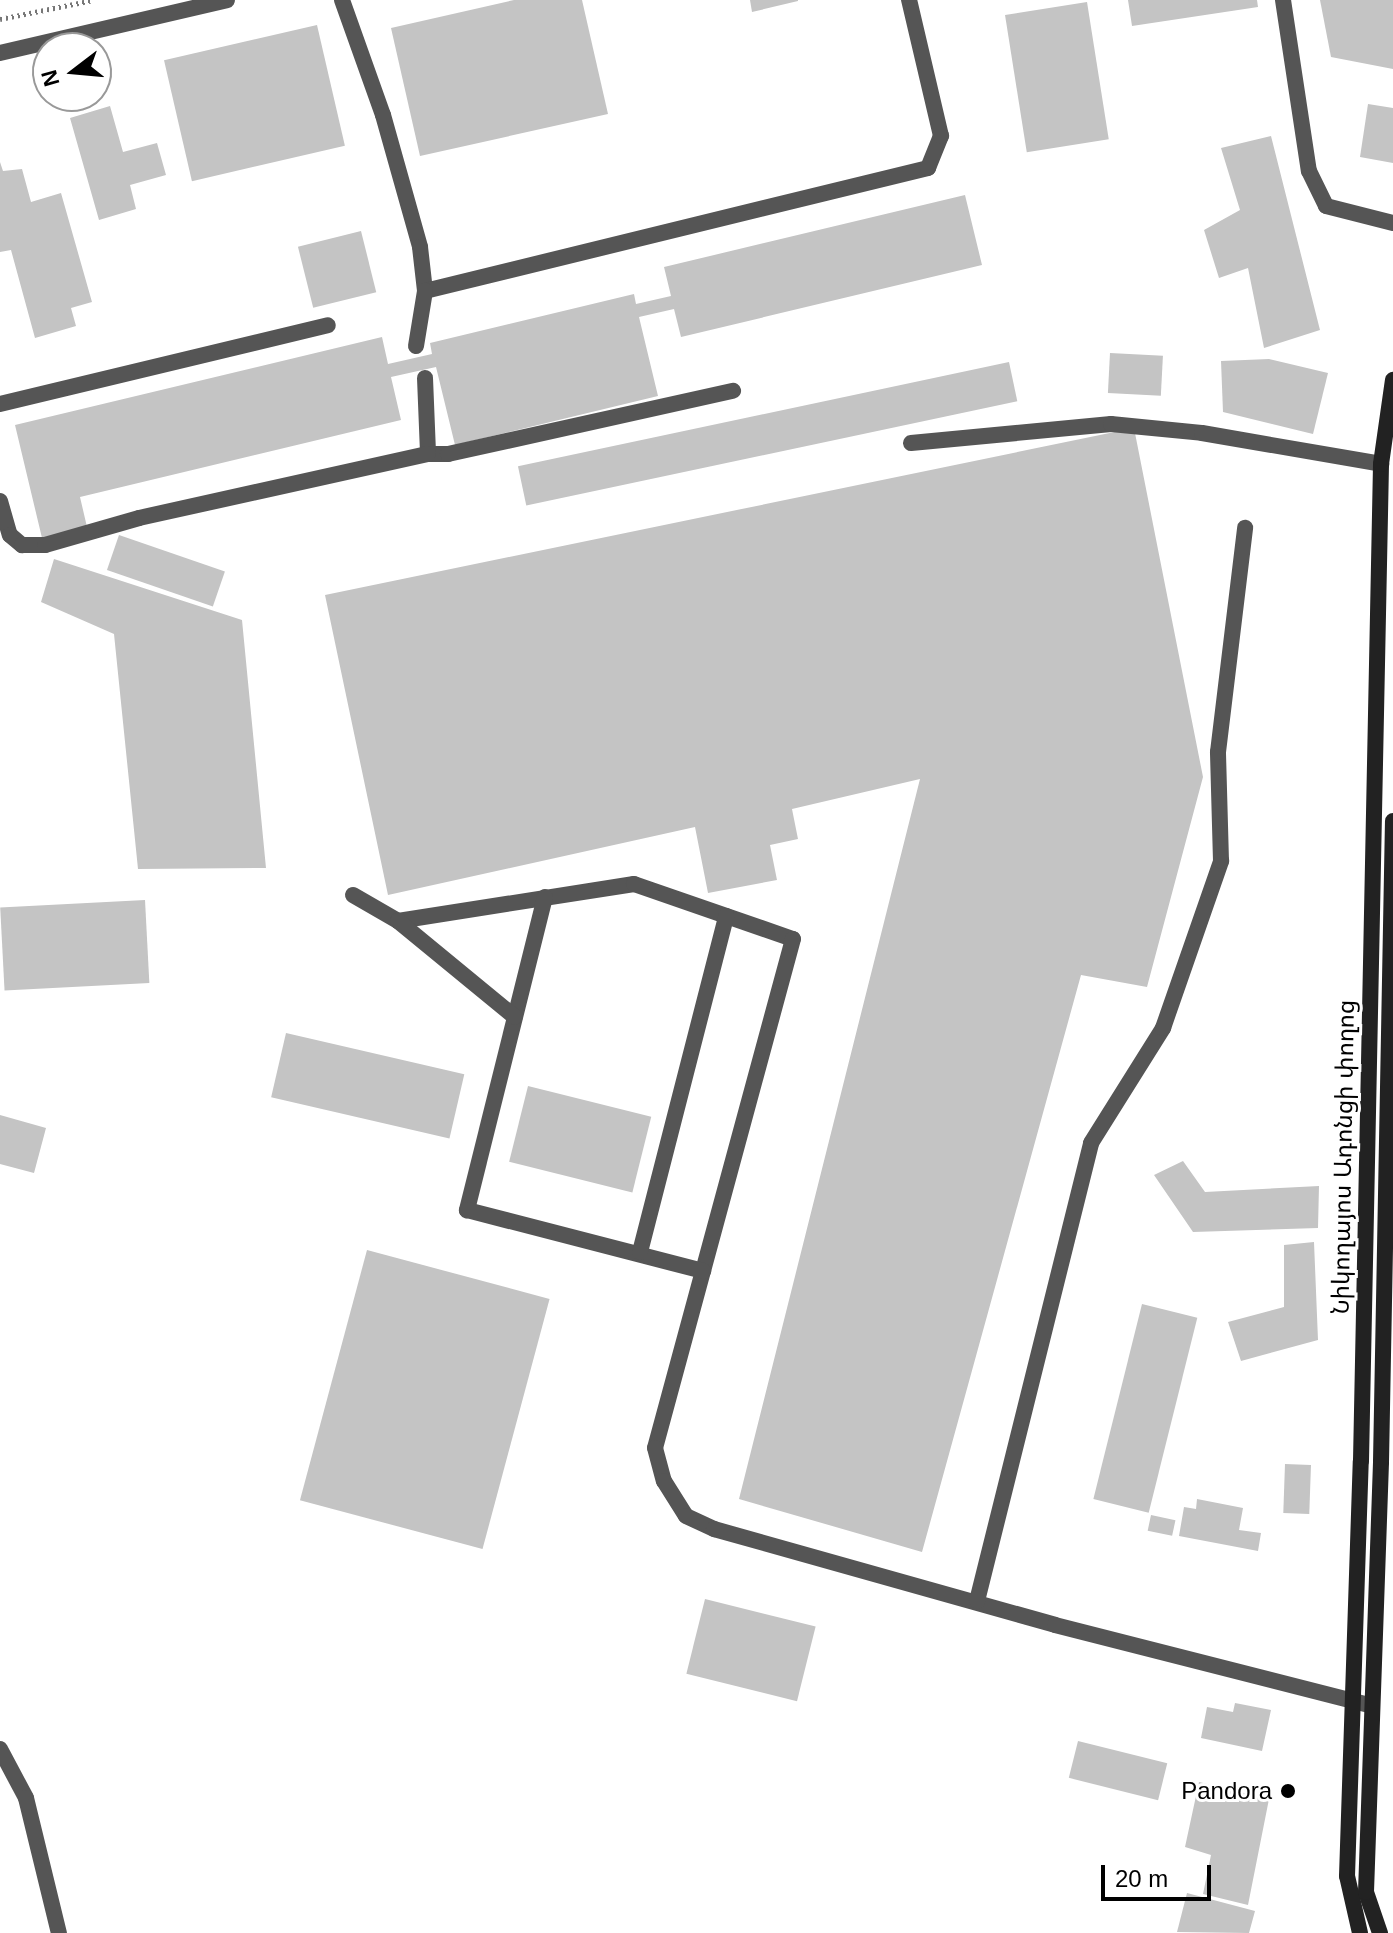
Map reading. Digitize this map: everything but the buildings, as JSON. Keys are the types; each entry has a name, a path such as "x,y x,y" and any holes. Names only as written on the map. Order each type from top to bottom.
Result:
{"street":[{"path":"0,53 227,0"},
{"path":"342,0 391,144 420,247 425,291 416,346"},
{"path":"425,291 928,168 941,136 909,0"},
{"path":"1283,0 1309,171 1326,206 1393,223"},
{"path":"0,404 328,325"},
{"path":"425,378 428,454"},
{"name":"Նիկողայոս Ադոնցի փողոց","path":"1360,1933 1347,1876 1361,1461 1381,464 1393,380"},
{"path":"0,501 10,535 22,545 45,545 139,518 733,391"},
{"path":"911,443 1111,424 1202,433 1381,464"},
{"path":"977,1601 1091,1143 1163,1028 1221,861 1218,752 1245,528"},
{"name":"Նիկողայոս Ադոնցի փողոց","path":"1380,1933 1366,1892 1381,1462 1393,821"},
{"path":"398,921 634,884 793,939 655,1448 664,1481 686,1516 714,1529 1372,1706"},
{"path":"353,895 398,921 515,1017"},
{"path":"545,897 467,1210 640,1252 703,1271"},
{"path":"640,1252 726,916"},
{"path":"1361,1461 1381,1462"},
{"path":"0,1749 26,1798 59,1933"}],"path":[{"path":"0,19 93,0"}],"place":[{"name":"Pandora","path":"1288,1791"}]}
